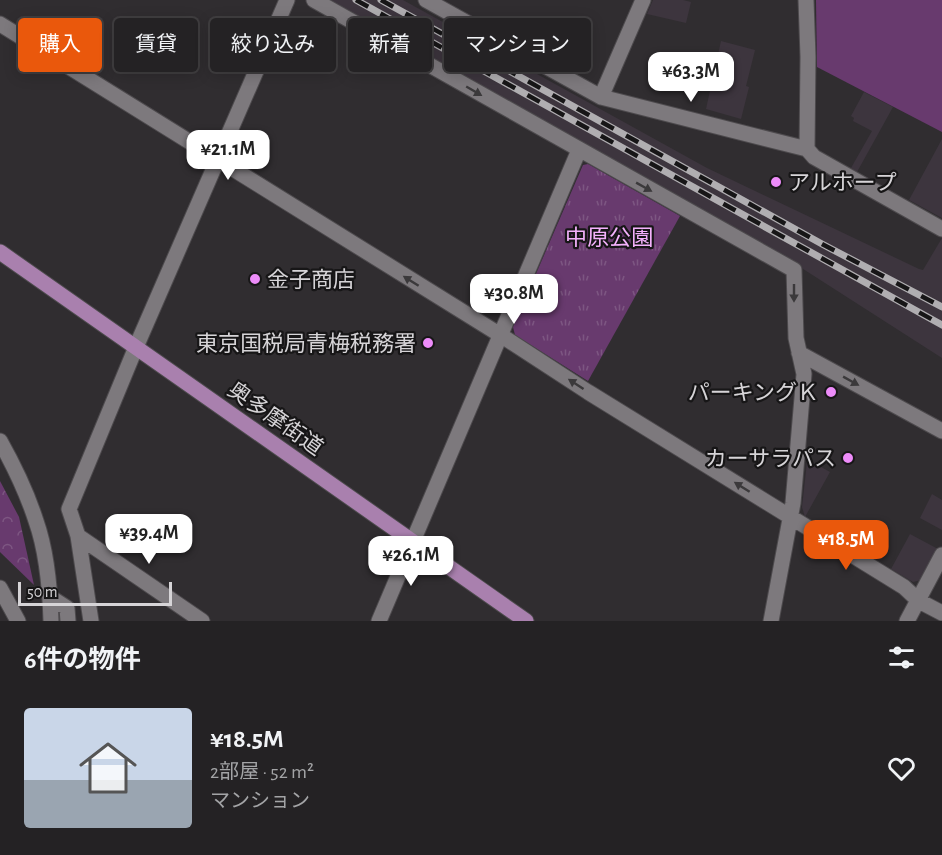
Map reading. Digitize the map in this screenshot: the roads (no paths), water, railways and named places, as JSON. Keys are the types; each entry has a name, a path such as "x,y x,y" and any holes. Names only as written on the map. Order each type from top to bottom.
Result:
{"main road":[{"name":"奥多摩街道","path":"0,252 526,621"}],"street":[{"path":"92,621 78,536 69,508 286,0"},
{"path":"314,0 794,270 794,315 804,374 791,518 771,621"},
{"path":"426,0 602,97 807,149 814,157 942,229"},
{"path":"602,97 643,0"},
{"path":"806,0 807,149"},
{"path":"0,24 904,587 919,601 942,613"},
{"path":"379,621 502,336 579,150"},
{"path":"799,353 942,431"},
{"path":"0,441 37,522 46,563 51,621"},
{"path":"78,536 202,621"},
{"path":"907,621 942,555"},
{"path":"0,588 18,621"},
{"path":"50,597 67,608 68,621"}],"railway":[{"path":"356,0 942,325"},
{"path":"381,0 822,244 942,307"}],"place":[{"name":"アルホープ","path":"776,182"},
{"name":"金子商店","path":"255,279"},
{"name":"東京国税局青梅税務署","path":"428,343"},
{"name":"パーキングＫ","path":"831,392"},
{"name":"カーサラパス","path":"848,458"}],"park label":[{"name":"中原公園","path":"609,237"}]}
